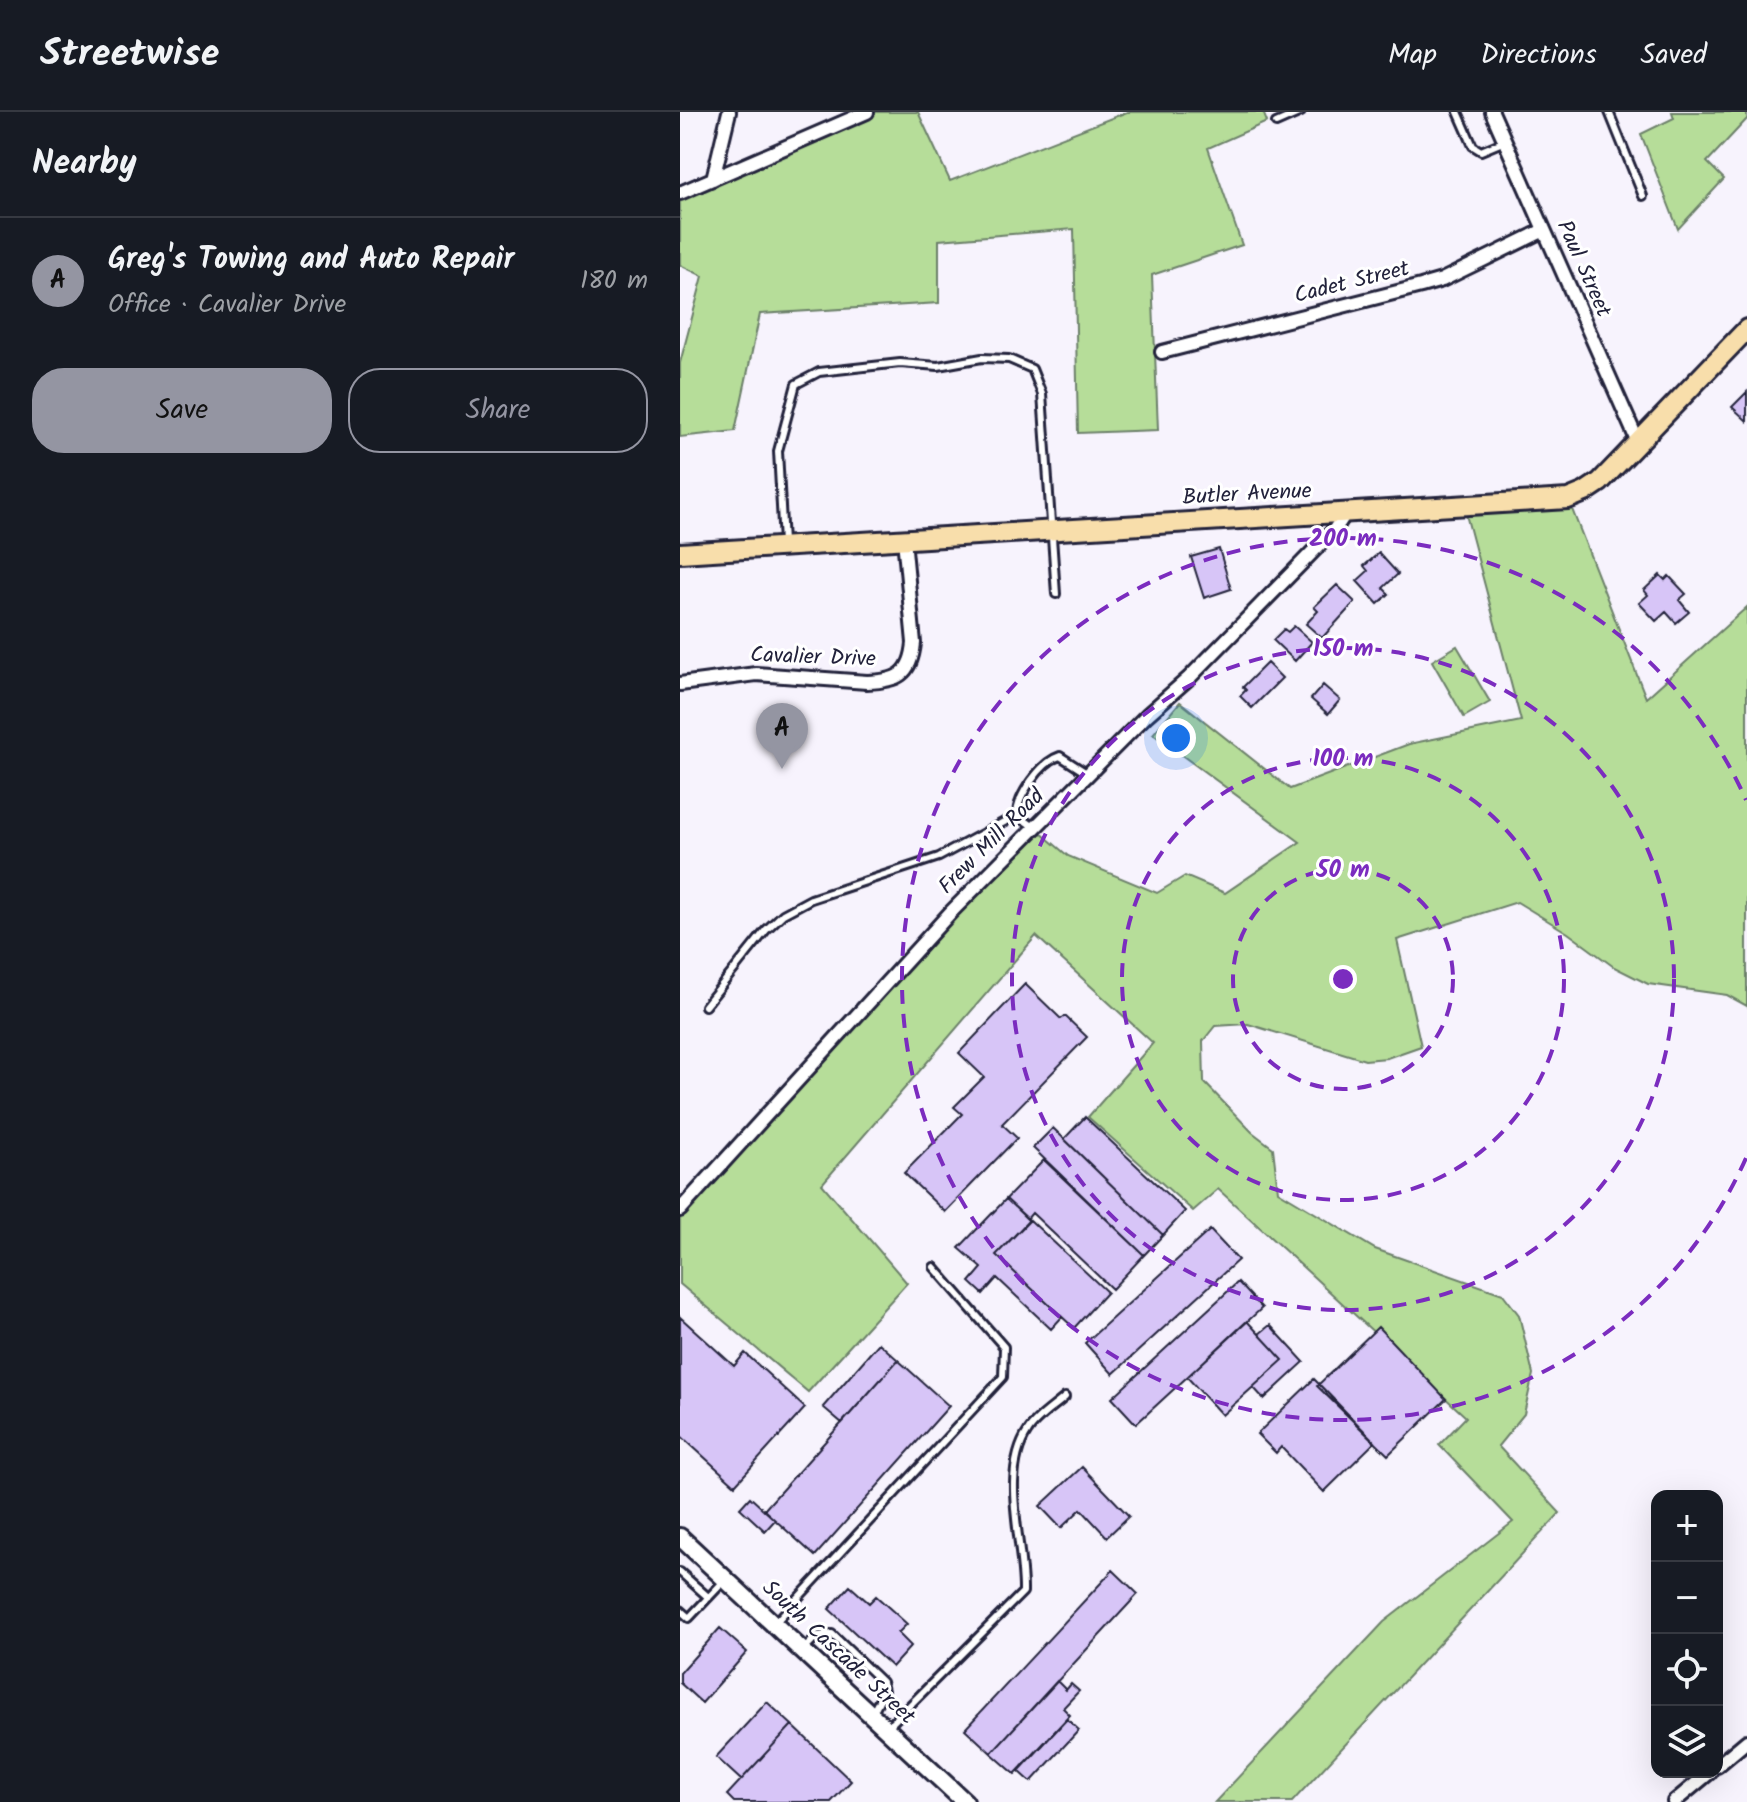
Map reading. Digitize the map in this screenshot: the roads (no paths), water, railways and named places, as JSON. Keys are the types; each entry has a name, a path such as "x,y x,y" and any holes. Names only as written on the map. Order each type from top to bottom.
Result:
{"main road":[{"name":"Butler Avenue","path":"680,553 1568,499 1600,482 1747,329"}],"street":[{"path":"713,179 729,112"},
{"path":"680,193 867,112"},
{"name":"Paul Street","path":"1492,112 1638,442"},
{"name":"Cadet Street","path":"1162,352 1442,280 1544,230"},
{"name":"Frew Mill Road","path":"680,1210 950,913 1147,715 1189,678 1335,529 1345,514"},
{"name":"Cavalier Drive","path":"680,684 756,674 867,682 896,677 907,669 914,643 904,539"},
{"name":"South Cascade Street","path":"680,1537 965,1802"},
{"path":"1723,1761 1747,1741"},
{"path":"1674,1802 1703,1778"}],"lane":[{"path":"1276,123 1301,112"},
{"path":"1458,112 1473,146 1481,151 1505,141"},
{"path":"1609,112 1643,196"},
{"path":"783,546 778,451 796,384 819,372 900,363 938,366 982,358 1009,359 1032,369 1042,394 1056,594"},
{"path":"1017,815 1017,805 1042,768 1055,757 1060,756 1088,774"},
{"path":"1017,815 1034,827"},
{"path":"705,1006 766,930 783,914 811,899 939,857 1017,815"},
{"path":"774,1624 1003,1377 1004,1347 934,1267"},
{"path":"886,1729 1023,1592 1024,1573 1015,1510 1017,1459 1028,1431 1065,1397"},
{"path":"680,1572 708,1597"},
{"path":"680,1610 689,1618 726,1579"},
{"path":"803,1650 817,1636 832,1634 882,1682 882,1699 872,1715"}],"place":[{"name":"Greg's Towing and Auto Repair","path":"782,769"}]}
